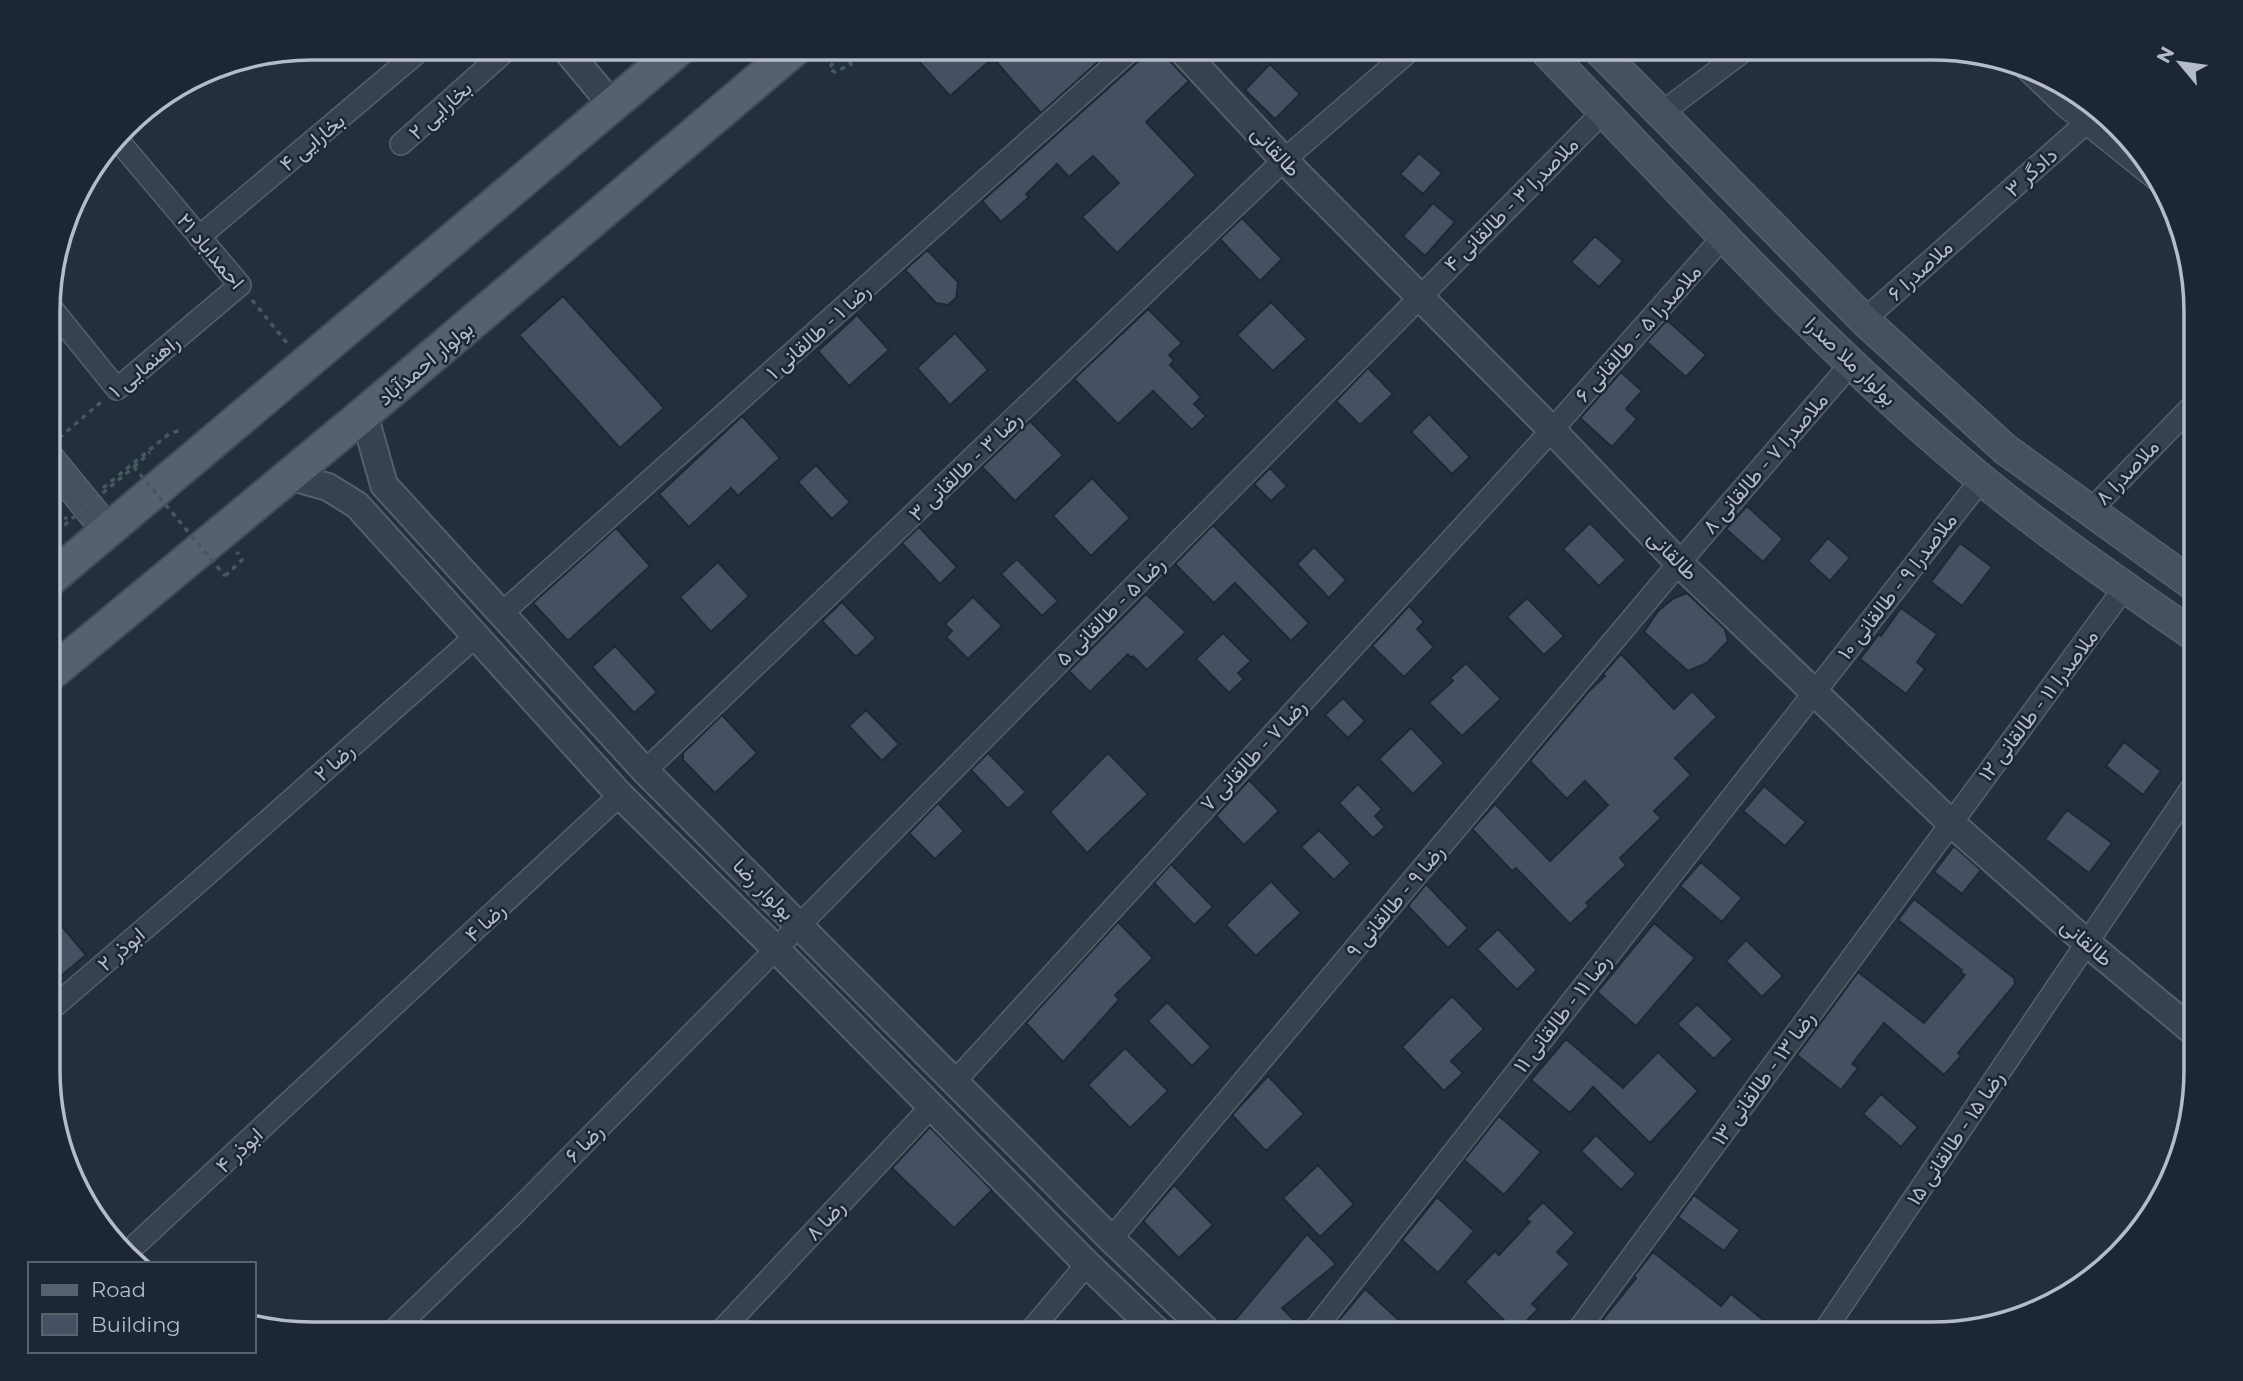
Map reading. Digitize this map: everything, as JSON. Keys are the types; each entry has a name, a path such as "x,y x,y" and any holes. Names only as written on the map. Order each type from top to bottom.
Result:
{"main road":[{"path":"60,572 666,60"},
{"path":"758,82 764,60"},
{"name":"بولوار احمدآباد","path":"60,667 783,60"},
{"name":"بولوار ملا صدرا","path":"1555,60 1851,364 1981,480 2184,628"},
{"name":"بولوار ملا صدرا","path":"1608,60 1864,320 2005,449 2184,578"},
{"path":"60,471 108,531"}],"street":[{"name":"بخارایی ۴","path":"199,237 409,60"},
{"name":"بخارایی ۲","path":"401,144 495,60"},
{"path":"575,60 612,105"},
{"name":"رضا ۱ - طالقانی ۱","path":"501,614 1119,60"},
{"name":"طالقانی","path":"1192,60 1284,160 1552,430 1679,563 1950,822 2087,943 2184,1024"},
{"name":"رضا ۳ - طالقانی ۳","path":"645,771 1284,160 1399,60"},
{"path":"1660,114 1732,60"},
{"path":"2076,106 2086,122 2132,160"},
{"name":"ملاصدرا ۳ - طالقانی ۴","path":"1419,298 1604,111"},
{"name":"دادگر ۳","path":"1976,221 2086,122"},
{"name":"احمداباد ۲۱","path":"122,145 240,285"},
{"name":"ملاصدرا ۶","path":"1864,320 1976,221"},
{"name":"ملاصدرا ۵ - طالقانی ۶","path":"1552,430 1724,236"},
{"name":"راهنمایی ۱","path":"117,389 240,285"},
{"name":"رضا ۵ - طالقانی ۵","path":"776,949 1419,298"},
{"path":"60,318 117,389"},
{"name":"ملاصدرا ۷ - طالقانی ۸","path":"1679,563 1851,364"},
{"name":"بولوار رضا","path":"364,414 384,485 501,614 645,771 1197,1322"},
{"name":"ملاصدرا ۸","path":"2089,512 2184,414"},
{"name":"رضا ۷ - طالقانی ۷","path":"955,1081 1552,430"},
{"name":"بولوار رضا","path":"289,476 328,487 357,505 620,795 1147,1322"},
{"name":"ملاصدرا ۹ - طالقانی ۱۰","path":"1813,692 1981,480"},
{"path":"357,505 359,488 367,483 384,485"},
{"name":"رضا ۹ - طالقانی ۹","path":"1111,1239 1679,563"},
{"name":"ملاصدرا ۱۱ - طالقانی ۱۲","path":"1950,822 2125,587"},
{"name":"رضا ۲","path":"193,887 475,637"},
{"name":"رضا ۱۱ - طالقانی ۱۱","path":"1321,1322 1813,692"},
{"name":"رضا ۴","path":"349,1048 620,795"},
{"name":"رضا ۱۵ - طالقانی ۱۵","path":"1830,1322 2184,799"},
{"name":"رضا ۱۳ - طالقانی ۱۳","path":"1584,1322 1950,822"},
{"name":"ابوذر ۲","path":"60,1002 193,887"},
{"name":"رضا ۶","path":"402,1322 512,1216 776,949"},
{"name":"ابوذر ۴","path":"133,1248 349,1048"},
{"name":"رضا ۸","path":"729,1322 932,1106"},
{"path":"1038,1322 1111,1239"}],"path":[{"path":"835,60 829,69 835,72 851,64 848,60"},
{"name":"احمداباد ۲۱","path":"240,285 305,364"},
{"name":"راهنمایی ۱","path":"60,437 117,389"},
{"path":"60,530 134,467 169,433"},
{"path":"134,467 225,576 242,560"}],"building":[{"path":"918,60 991,60 950,96"},
{"path":"995,60 1098,60 1099,61 1041,113"},
{"path":"1140,60 1169,60 1189,81 1146,122 1196,175 1117,253 1082,217 1119,183 1093,156 1069,177 1057,164 1026,194 1029,197 1001,222 982,201"},
{"path":"1270,64 1300,94 1275,119 1245,90"},
{"path":"1419,153 1442,173 1423,194 1400,174"},
{"path":"1433,203 1455,222 1425,256 1403,236"},
{"path":"1242,218 1282,259 1260,281 1220,239"},
{"path":"1595,236 1623,261 1599,287 1571,262"},
{"path":"927,250 958,282 956,298 948,305 936,303 905,270"},
{"path":"563,296 664,408 620,448 519,335"},
{"path":"1271,302 1307,339 1273,371 1237,335"},
{"path":"1148,309 1182,343 1169,355 1174,360 1170,365 1201,397 1194,404 1206,416 1192,430 1153,391 1118,424 1074,379"},
{"path":"857,315 889,350 849,386 818,351"},
{"path":"1667,320 1706,355 1686,377 1647,342"},
{"path":"955,333 988,370 950,405 917,368"},
{"path":"1368,368 1393,394 1360,425 1336,401"},
{"path":"1621,372 1642,391 1626,409 1637,419 1612,447 1580,418"},
{"path":"1429,414 1470,457 1452,474 1411,432"},
{"path":"742,416 780,458 738,496 731,488 689,527 659,494"},
{"path":"1030,421 1063,455 1015,501 982,467"},
{"path":"816,465 850,502 832,519 798,482"},
{"path":"1270,468 1287,486 1271,501 1254,484"},
{"path":"1092,478 1130,518 1091,556 1053,516"},
{"path":"1747,506 1783,539 1763,562 1726,529"},
{"path":"1590,523 1626,560 1599,586 1563,549"},
{"path":"1213,525 1309,623 1291,641 1235,583 1214,603 1175,564"},
{"path":"919,527 957,567 940,584 902,543"},
{"path":"616,528 650,566 568,641 533,603"},
{"path":"1828,538 1850,558 1830,581 1808,561"},
{"path":"1960,543 1992,567 1962,606 1931,582"},
{"path":"1314,547 1346,580 1329,598 1297,564"},
{"path":"1017,559 1058,601 1042,616 1001,574"},
{"path":"718,562 749,596 711,632 680,597"},
{"path":"1687,593 1725,629 1728,641 1707,663 1688,671 1644,632 1658,611 1674,598"},
{"path":"1146,594 1186,632 1147,670 1128,654 1090,692 1069,671"},
{"path":"973,597 1002,626 968,659 946,637 952,631 945,624"},
{"path":"1527,598 1564,636 1544,655 1507,617"},
{"path":"842,602 876,638 856,657 822,621"},
{"path":"1409,606 1424,622 1417,629 1434,647 1404,677 1372,646"},
{"path":"1901,608 1937,634 1917,662 1925,669 1906,694 1860,659"},
{"path":"1223,633 1251,661 1238,673 1244,679 1229,693 1196,659"},
{"path":"615,646 657,692 634,713 592,667"},
{"path":"1621,654 1674,709 1692,691 1717,717 1675,758 1691,775 1654,811 1661,818 1620,858 1626,865 1586,903 1589,906 1570,924 1516,868 1512,871 1472,829 1495,804 1550,861 1608,805 1585,781 1567,799 1530,761"},
{"path":"1466,663 1501,699 1462,736 1429,703 1453,681 1450,678"},
{"path":"1343,698 1365,721 1348,738 1325,715"},
{"path":"866,710 899,744 882,761 849,726"},
{"path":"722,715 757,753 715,793 683,760 683,753"},
{"path":"1411,728 1444,763 1413,794 1379,759"},
{"path":"2124,742 2161,771 2143,795 2106,766"},
{"path":"988,753 1026,792 1008,809 971,770"},
{"path":"1108,753 1148,794 1087,853 1050,812"},
{"path":"1249,780 1279,811 1244,845 1216,816"},
{"path":"1358,784 1382,809 1375,816 1385,827 1373,838 1339,803"},
{"path":"1764,786 1806,822 1785,846 1743,811"},
{"path":"938,803 964,831 935,859 909,833"},
{"path":"2067,810 2112,843 2089,873 2045,839"},
{"path":"1319,830 1351,863 1334,880 1301,847"},
{"path":"1954,846 1981,870 1962,894 1934,872"},
{"path":"1701,862 1742,898 1722,922 1680,886"},
{"path":"1171,864 1213,907 1194,925 1154,883"},
{"path":"1271,881 1301,913 1256,956 1226,925"},
{"path":"1426,884 1468,928 1448,948 1408,906"},
{"path":"1914,899 2014,978 2015,984 1958,1053 1961,1056 1944,1075 1884,1023 1852,1064 1858,1068 1841,1090 1797,1055 1858,972 1924,1023 1965,975 1898,920"},
{"path":"1118,922 1153,958 1115,995 1119,1000 1063,1062 1026,1023"},
{"path":"1654,923 1695,958 1636,1026 1597,992"},
{"path":"60,924 86,955 60,977"},
{"path":"1498,929 1537,970 1517,990 1477,949"},
{"path":"1746,940 1783,976 1762,997 1726,961"},
{"path":"1452,996 1484,1029 1451,1061 1463,1073 1444,1091 1402,1047"},
{"path":"1167,1002 1211,1047 1192,1066 1148,1021"},
{"path":"1697,1004 1733,1039 1714,1059 1677,1024"},
{"path":"1566,1039 1623,1088 1658,1052 1698,1091 1650,1143 1593,1087 1570,1113 1531,1080"},
{"path":"1125,1048 1168,1091 1130,1128 1088,1085"},
{"path":"1268,1076 1304,1114 1266,1151 1232,1115"},
{"path":"1881,1094 1918,1127 1901,1147 1863,1114"},
{"path":"1499,1116 1541,1152 1504,1195 1464,1160"},
{"path":"930,1127 992,1190 954,1228 892,1168"},
{"path":"1596,1135 1636,1174 1621,1190 1581,1151"},
{"path":"1318,1165 1354,1204 1320,1237 1283,1198"},
{"path":"1174,1185 1213,1225 1179,1258 1143,1221"},
{"path":"1694,1195 1740,1230 1724,1251 1678,1217"},
{"path":"1437,1197 1474,1231 1438,1273 1402,1240"},
{"path":"1543,1202 1575,1233 1557,1252 1570,1264 1532,1304 1538,1309 1526,1322 1506,1322 1465,1282 1495,1251 1499,1255 1530,1222 1526,1219"},
{"path":"1307,1234 1336,1264 1282,1308 1296,1322 1235,1320"},
{"path":"1653,1252 1721,1306 1731,1294 1766,1322 1606,1322 1603,1319 1636,1278 1634,1276"},
{"path":"1365,1289 1401,1322 1337,1322"}]}
